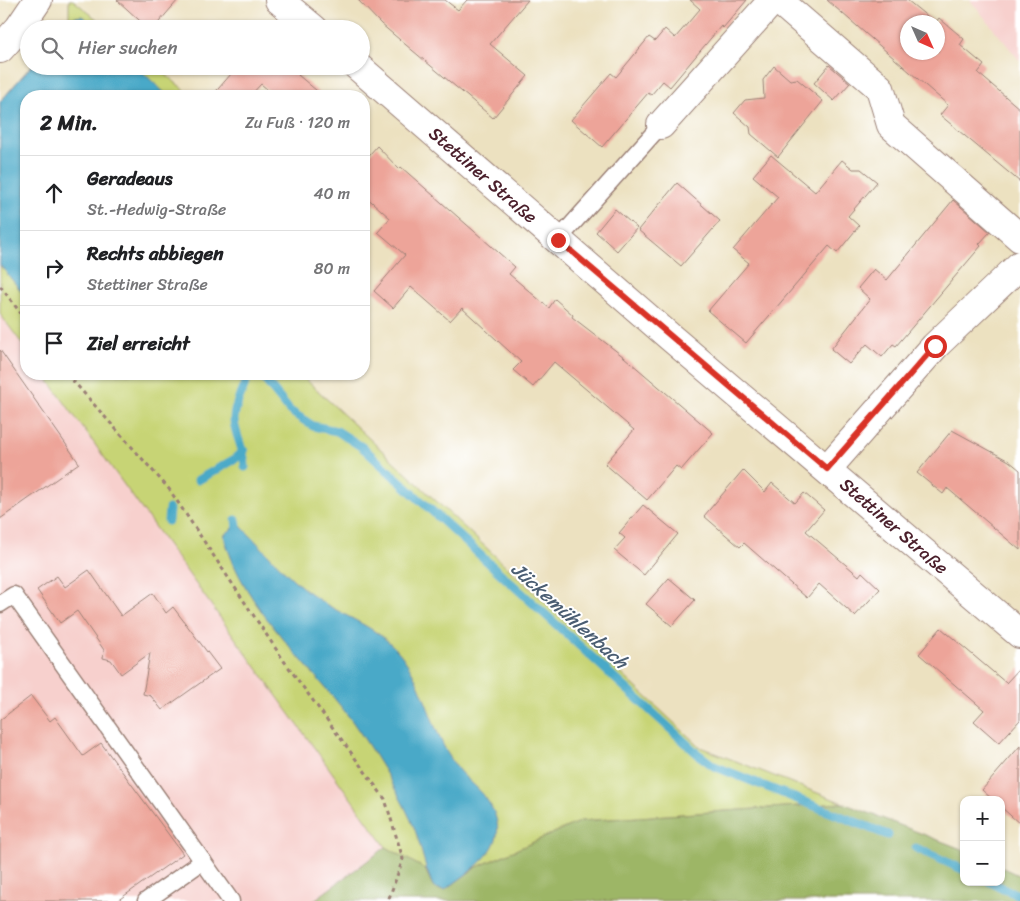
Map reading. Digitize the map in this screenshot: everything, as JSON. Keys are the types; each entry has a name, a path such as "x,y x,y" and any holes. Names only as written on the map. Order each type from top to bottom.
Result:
{"street":[{"path":"25,20 38,0"},
{"path":"279,0 303,20"},
{"path":"661,125 773,0"},
{"path":"778,0 880,88 891,125 1020,238"},
{"path":"0,49 20,28"},
{"name":"Stettiner Straße","path":"368,75 558,240 1020,634"},
{"path":"827,469 935,346 1020,265"}],"lane":[{"path":"558,240 661,125"},
{"path":"0,604 14,595 231,901"},
{"path":"146,901 203,861"}],"path":[{"path":"0,286 20,312"},
{"path":"72,380 170,489 284,661 384,799 404,859 389,901"}],"shaded area":[{"path":"970,0 1020,0 1020,61"},
{"path":"0,315 20,343 20,380 47,380 386,847 313,901 0,901"}],"green space":[{"path":"69,0 73,0 98,20 67,20"},
{"path":"23,75 166,75 185,90 20,90 20,341 0,314 0,102"},
{"path":"48,380 306,380 700,747 843,803 581,821 475,868 445,890 434,888 425,869 386,847"},
{"path":"843,803 960,848 960,886 1005,886 1005,869 1020,876 1020,901 313,901 386,847 425,869 434,888 445,890 475,868 581,821"}],"water":[{"path":"82,16 86,20 67,20"},
{"path":"23,75 146,75 162,90 20,90 20,290 0,265 0,102"},
{"path":"237,525 241,526 286,573 315,597 373,630 402,656 417,682 447,752 458,769 481,792 492,809 497,823 497,836 492,848 472,869 445,890 434,888 410,819 391,781 361,734 344,710 264,615 247,589 233,563 224,535"}],"building":[{"path":"117,0 178,0 161,20 139,20"},
{"path":"358,0 445,0 458,10 467,0 528,0 490,44 528,76 493,118 381,24"},
{"path":"690,0 747,0 723,28 721,26 670,87 663,81 651,95 648,93 602,147 571,120 611,73 616,77 649,37 655,41 665,29 675,38 700,9"},
{"path":"827,0 907,0 925,15 900,15 900,60 945,60 945,23 964,39 960,45 984,65 978,73 1020,109 1020,182 940,115 948,105"},
{"path":"829,65 850,83 834,101 814,83"},
{"path":"774,66 790,80 797,79 823,101 778,157 751,134 750,127 734,113 745,100 764,98 763,80"},
{"path":"230,75 298,75 316,90 268,90 261,84 256,90 217,90"},
{"path":"377,146 399,169 401,167 515,267 509,274 549,308 555,299 573,315 572,317 624,357 713,433 681,470 676,466 647,500 605,464 634,430 554,362 533,387 513,370 521,362 462,308 450,321 411,287 393,308 374,291 405,255 378,232 390,218 370,200 370,154"},
{"path":"771,155 815,192 842,160 853,169 861,169 877,182 848,216 859,226 837,253 829,246 746,343 708,311 749,263 733,250 778,197 753,176"},
{"path":"677,183 720,221 681,266 638,230"},
{"path":"953,200 990,232 979,244 981,246 896,346 893,344 882,357 867,344 849,364 831,349 870,299 858,288 874,269 887,280"},
{"path":"615,209 637,228 617,251 596,232"},
{"path":"0,350 79,463 0,519"},
{"path":"952,430 1009,461 1020,470 1020,550 947,488 943,494 917,473"},
{"path":"743,470 765,492 772,483 795,503 804,493 824,510 806,531 859,576 862,572 880,589 855,616 819,584 807,598 744,543 740,547 704,516"},
{"path":"643,505 678,534 644,575 614,550 625,538 619,533"},
{"path":"89,570 121,616 153,593 166,613 173,607 220,669 162,710 151,696 143,694 150,653 121,674 111,660 103,658 104,650 77,611 60,623 37,590 57,576 65,587"},
{"path":"669,578 695,600 672,626 646,604"},
{"path":"941,628 1006,683 1020,668 1020,720 999,743 974,721 984,710 919,654"},
{"path":"31,696 50,721 55,717 83,756 101,743 183,854 117,901 0,901 0,720"},
{"path":"1020,746 1020,824 1005,811 1005,796 989,796 982,790"}],"waterway":[{"path":"245,467 236,432 234,414 247,380"},
{"name":"Jückemühlenbach","path":"265,380 290,411 313,426 337,431 362,447 699,755 714,766 888,835"},
{"path":"198,480 235,459 244,451"},
{"path":"168,521 169,509"},
{"path":"236,520 237,525"},
{"name":"Jückemühlenbach","path":"916,848 960,868"},
{"name":"Jückemühlenbach","path":"999,886 1020,896"}],"route":[{"path":"558,240 827,469 935,346"}]}
